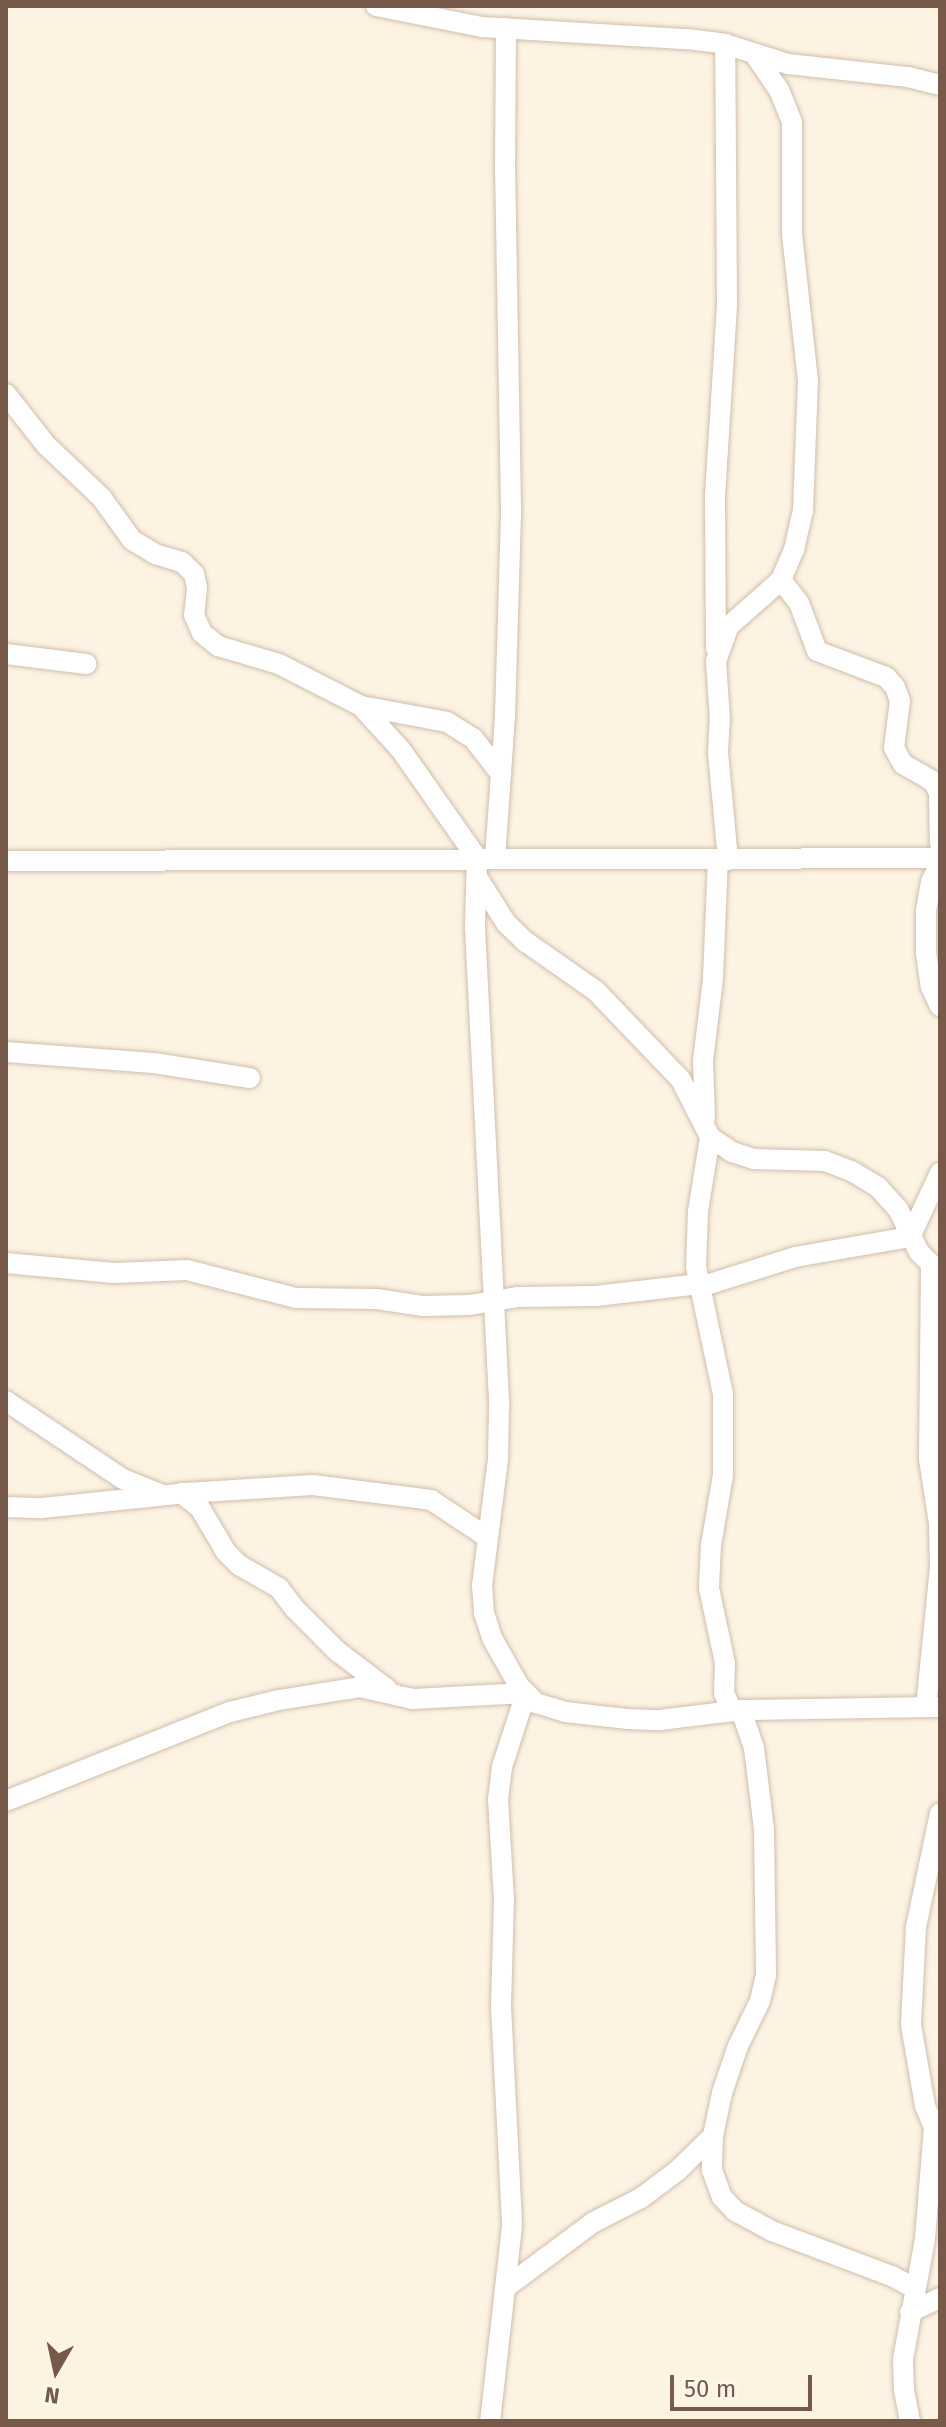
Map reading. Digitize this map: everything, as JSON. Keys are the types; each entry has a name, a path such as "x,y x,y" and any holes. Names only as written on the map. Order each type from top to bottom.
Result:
{"street":[{"path":"376,6 506,28 725,44 755,55 815,68 908,77 940,85"},
{"path":"361,706 401,750 483,865 506,923 526,942 596,991 681,1080 708,1133 732,1152 753,1159 825,1161 853,1172 878,1187 898,1209 910,1237 936,1270 929,1459 939,1523 940,1566 933,1707 736,1710 660,1720 565,1712 536,1703 526,1693 504,1660 484,1613 482,1585 498,1446 475,927 483,865 501,774 511,508 510,279 505,171 506,28"},
{"path":"725,44 727,304 716,482 716,661 723,860 703,1061 708,1133 698,1211 696,1267 723,1394 723,1475 711,1545 709,1588 725,1663 724,1693 754,1748 764,1829 766,1975 760,2001 738,2046 726,2081 713,2136 712,2170 722,2197 735,2211 772,2231 882,2272 915,2289"},
{"path":"716,661 729,626 781,580 794,550 803,510 808,381 792,234 792,122 779,90 755,55"},
{"path":"6,394 46,445 101,497 132,540 155,554 182,562 194,574 197,588 194,615 202,633 218,646 279,664 361,706 447,722 473,738 501,774"},
{"path":"781,580 799,603 817,651 886,677 895,687 900,701 894,748 903,764 934,782 939,793 940,843"},
{"path":"6,654 86,664"},
{"path":"6,861 483,865 723,860 940,861 931,882 926,911 926,953 931,987 940,1006"},
{"path":"6,1052 154,1063 250,1078"},
{"path":"910,1237 940,1173"},
{"path":"6,1263 114,1273 187,1270 296,1298 377,1299 423,1306 493,1303 518,1297 596,1296 699,1286 795,1257 910,1237"},
{"path":"6,1401 123,1479 173,1494 200,1508 226,1552 239,1565 279,1588 295,1609 337,1651 397,1695"},
{"path":"6,1507 42,1508 173,1494 313,1485 431,1500 487,1537"},
{"path":"6,1801 230,1712 279,1700 360,1687 413,1699 468,1699 526,1693"},
{"path":"490,2421 512,2226 501,2006 504,1899 498,1799 502,1767 526,1693"},
{"path":"910,2421 904,2390 903,2359 925,2239 934,2127 925,2106 917,2070 912,2011 916,1927 940,1813"},
{"path":"505,2288 594,2222 641,2198 677,2171 713,2136"},
{"path":"910,2312 940,2298"}]}
